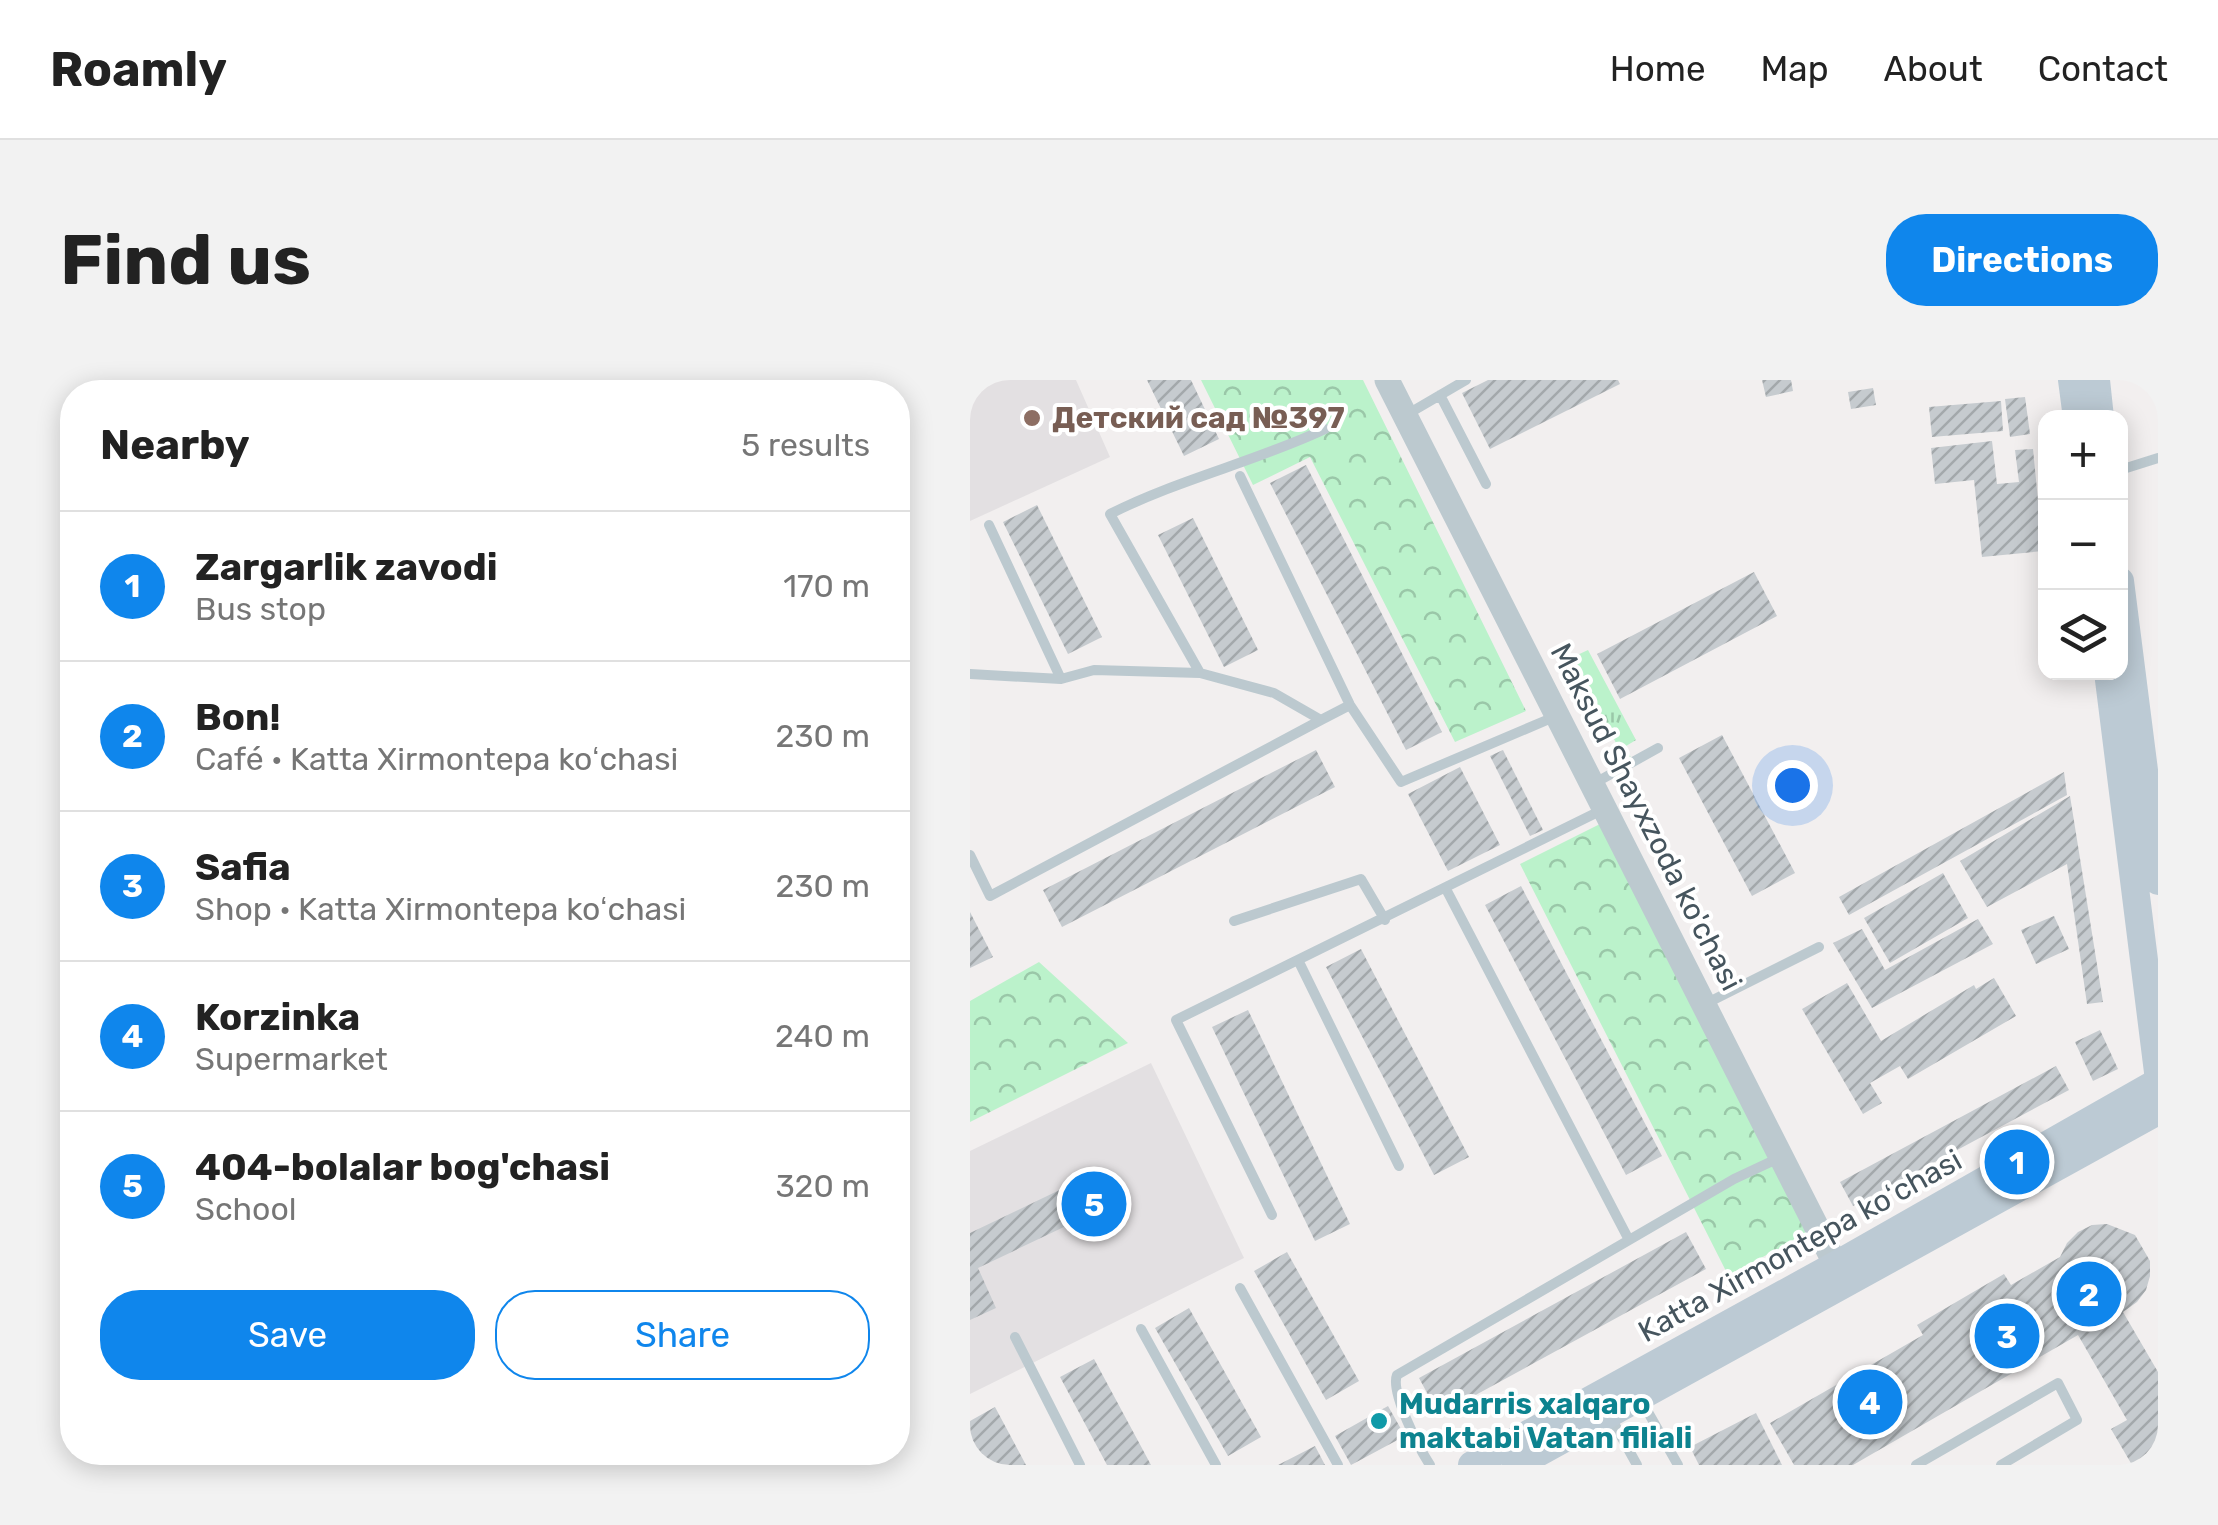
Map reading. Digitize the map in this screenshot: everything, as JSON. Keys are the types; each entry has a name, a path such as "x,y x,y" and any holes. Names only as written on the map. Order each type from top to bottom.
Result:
{"main road":[{"path":"2072,380 2076,410"},
{"path":"2096,380 2099,410"},
{"path":"2121,590 2158,881"},
{"path":"2109,680 2158,1072"},
{"name":"Katta Xirmontepa koʻchasi","path":"1518,1464 1639,1397 2158,1082"},
{"name":"Katta Xirmontepa koʻchasi","path":"1472,1465 2158,1111"}],"street":[{"name":"Maksud Shayxzoda ko'chasi","path":"1387,380 1840,1274"}],"lane":[{"path":"1405,416 1466,380"},
{"path":"1440,396 1486,484"},
{"path":"1200,673 1110,514 1148,495 1276,452 1324,428"},
{"path":"2128,467 2158,458"},
{"path":"1240,476 1350,705 1401,782 1558,715"},
{"path":"989,525 1060,679"},
{"path":"970,674 1060,679 1094,670 1200,673 1274,693 1322,720"},
{"path":"970,855 990,896 1350,705"},
{"path":"1593,784 1658,748"},
{"path":"1272,1215 1176,1020 1446,890 1605,808"},
{"path":"1234,921 1360,879 1385,920"},
{"path":"1446,890 1629,1240"},
{"path":"1704,1004 1819,946"},
{"path":"1298,962 1400,1166"},
{"path":"1430,1465 1401,1404 1394,1383 1396,1374 1734,1179 1782,1157"},
{"path":"1240,1288 1338,1465"},
{"path":"1141,1329 1216,1465"},
{"path":"1014,1337 1080,1465"},
{"path":"1916,1465 2058,1383 2077,1420 2001,1465"},
{"path":"1639,1397 1678,1465"},
{"path":"1609,1414 1637,1465"}],"shaded area":[{"name":"Детский сад №397","path":"970,380 1076,380 1110,457 970,521"},
{"path":"1151,1063 1244,1258 970,1394 970,1151"}],"green space":[{"path":"1201,380 1363,380 1526,711 1455,742 1310,457 1253,485"},
{"path":"1588,650 1636,740 1626,746 1631,758 1625,761 1573,657"},
{"path":"1600,824 1807,1234 1728,1275 1520,864"},
{"path":"1039,962 1128,1043 970,1122 970,1001"}],"building":[{"path":"1147,380 1191,380 1219,439 1184,456"},
{"path":"1488,380 1618,380 1620,384 1490,449 1462,393"},
{"path":"1762,380 1791,380 1793,391 1766,397"},
{"path":"1873,388 1876,405 1851,409 1848,392"},
{"path":"2025,397 2030,434 2010,437 2005,399"},
{"path":"2001,401 2003,431 1932,437 1929,407"},
{"path":"1992,441 1997,484 2019,482 2015,450 2033,449 2038,551 1982,557 1974,480 1935,484 1931,448"},
{"path":"1306,465 1442,732 1406,750 1270,483"},
{"path":"1037,505 1102,637 1068,654 1003,522"},
{"path":"1193,518 1258,650 1224,667 1158,535"},
{"path":"1754,572 1777,616 1620,699 1597,654"},
{"path":"1722,735 1795,873 1752,896 1679,758"},
{"path":"1316,750 1335,787 1062,927 1043,890"},
{"path":"1503,750 1543,830 1530,836 1490,756"},
{"path":"1460,767 1500,845 1448,871 1408,794"},
{"path":"2064,772 2067,795 1849,915 1839,897"},
{"path":"2070,796 2103,1002 2087,1004 2067,864 1987,907 1960,861"},
{"path":"1943,873 1968,918 1890,963 1864,918"},
{"path":"1521,886 1662,1156 1626,1175 1485,905"},
{"path":"970,912 993,957 970,968"},
{"path":"2054,916 2069,949 2036,964 2021,930"},
{"path":"1978,919 1993,944 1872,1008 1833,943 1862,929 1885,970"},
{"path":"1361,949 1469,1157 1434,1175 1326,967"},
{"path":"1994,978 2016,1016 1908,1079 1900,1066 1870,1083 1882,1103 1863,1114 1802,1009 1847,983 1881,1041 1974,985 1976,989"},
{"path":"1248,1010 1350,1224 1315,1241 1212,1027"},
{"path":"2100,1030 2118,1069 2093,1081 2075,1042"},
{"path":"2056,1066 2069,1090 1853,1206 1840,1182"},
{"path":"1072,1184 1087,1216 978,1268 996,1308 970,1320 970,1233"},
{"path":"2107,1224 2135,1235 2150,1261 2146,1290 2123,1312 2158,1372 2158,1465 2132,1465 2111,1429 2127,1420 2078,1335 1853,1465 1794,1465 1770,1423 1923,1335 1917,1325 2004,1274 2011,1285 2060,1257 2078,1232 2092,1225"},
{"path":"1686,1232 1706,1269 1439,1415 1419,1378"},
{"path":"1287,1252 1359,1381 1326,1400 1254,1271"},
{"path":"1189,1308 1261,1437 1228,1456 1155,1328"},
{"path":"1094,1359 1151,1465 1107,1465 1060,1377"},
{"name":"Mudarris xalqaro maktabi Vatan filiali","path":"1388,1406 1405,1436 1351,1465 1335,1436"},
{"path":"995,1407 1026,1465 976,1465 970,1454 970,1421"},
{"path":"1756,1413 1782,1465 1699,1465 1690,1447"},
{"path":"1315,1446 1325,1465 1278,1465"}],"place":[{"name":"Детский сад №397","path":"1032,418"},
{"name":"Zargarlik zavodi","path":"2017,1162"},
{"name":"404-bolalar bog'chasi","path":"1094,1204"},
{"name":"Bon!","path":"2089,1294"},
{"name":"Safia","path":"2007,1336"},
{"name":"Korzinka","path":"1870,1402"},
{"name":"Mudarris xalqaro maktabi Vatan filiali","path":"1379,1421"}]}
